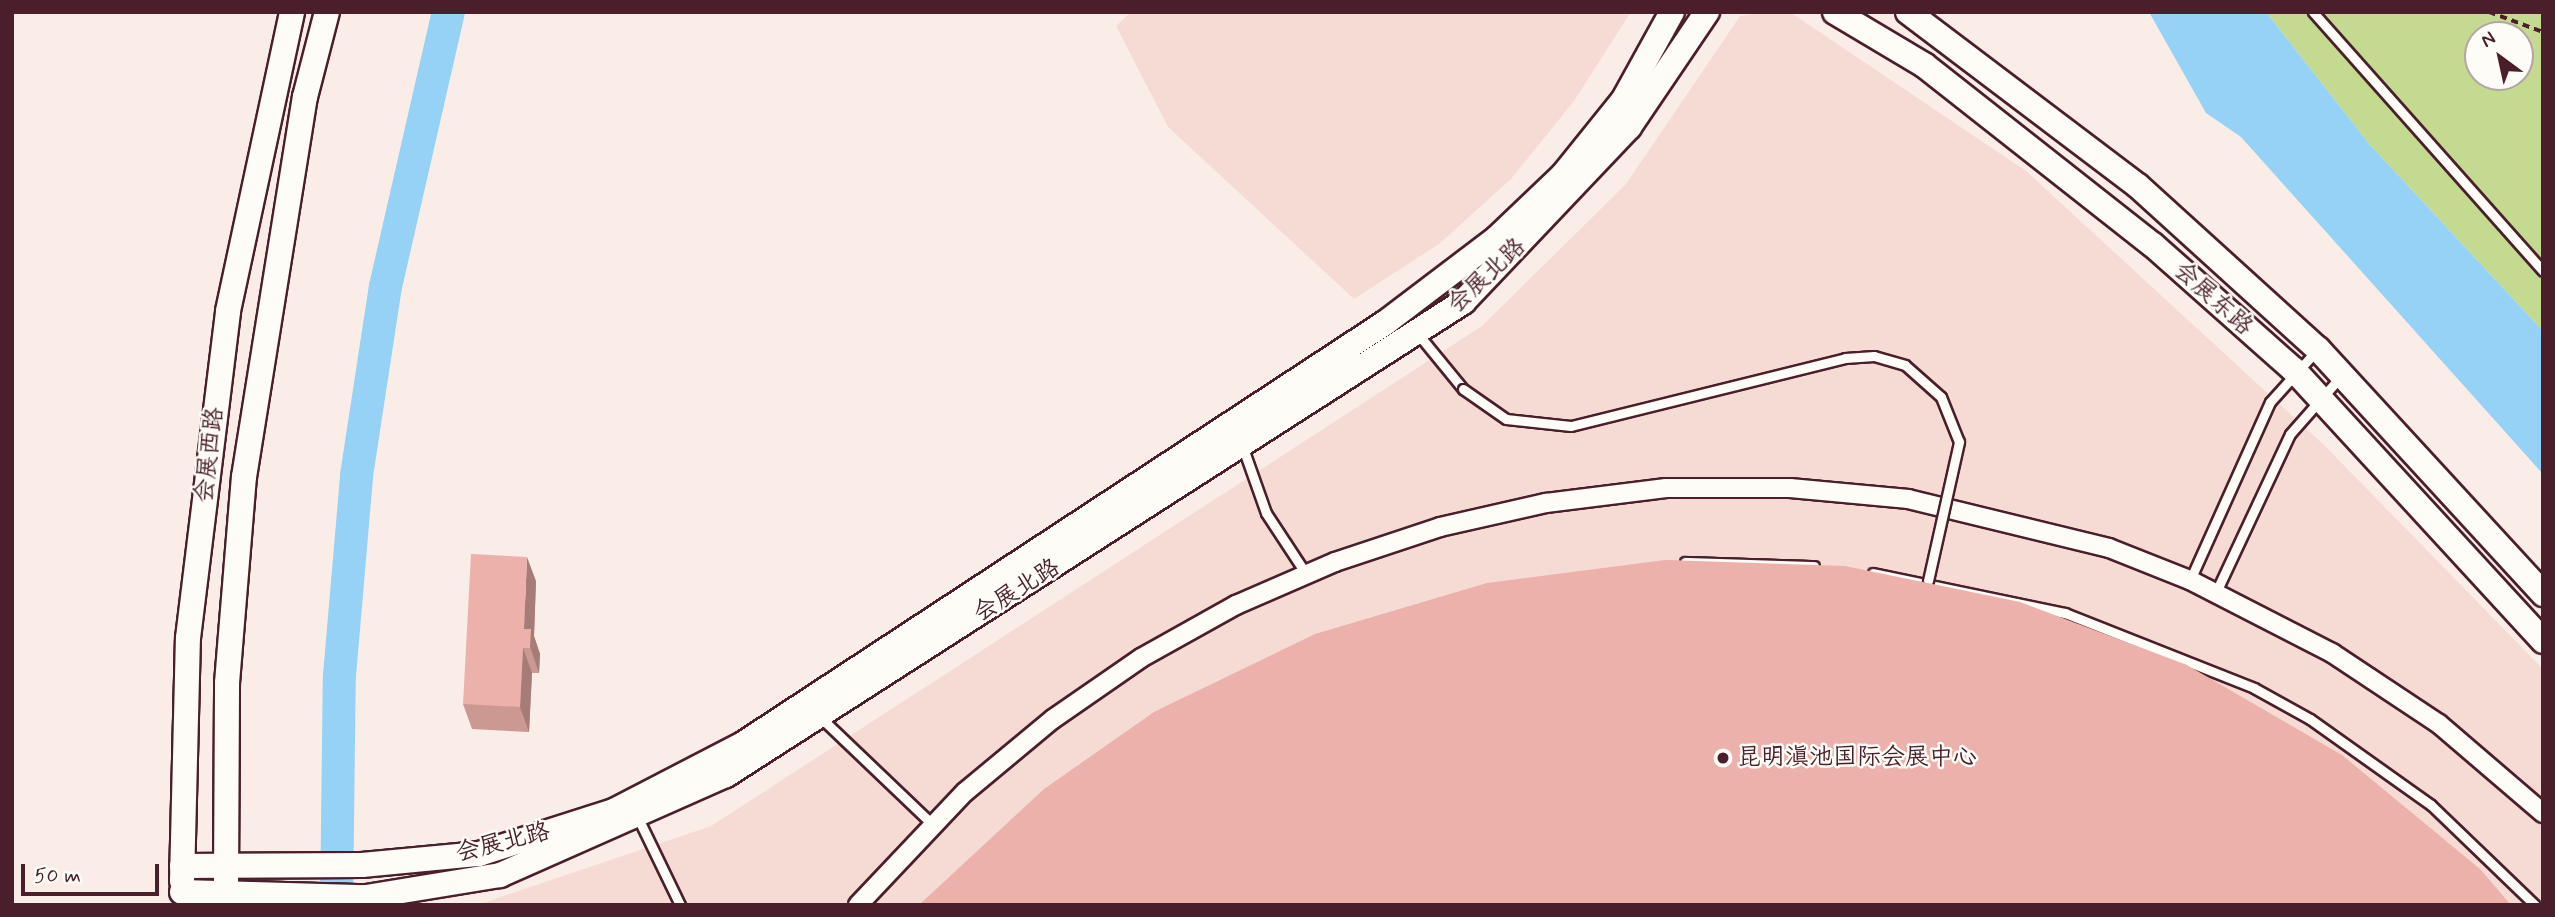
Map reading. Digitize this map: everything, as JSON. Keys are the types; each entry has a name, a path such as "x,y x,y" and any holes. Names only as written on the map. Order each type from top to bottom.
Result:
{"street":[{"name":"会展西路","path":"182,898 188,638 226,324 292,12"},
{"name":"会展西路","path":"226,899 226,682 243,477 303,110 327,12"},
{"name":"会展北路","path":"182,866 362,865 479,854 614,811 743,744 1385,323 1497,238 1563,175 1624,99 1672,12"},
{"name":"会展北路","path":"182,898 366,897 500,875 638,818 726,775 1242,448 1463,302 1555,211 1629,127 1707,12"},
{"name":"会展东路","path":"1835,12 1924,65 2047,159 2294,370 2543,641"},
{"name":"会展东路","path":"1908,12 2138,186 2318,349 2543,594"},
{"path":"858,905 932,824 1011,752 1096,687 1187,631 1307,573 1493,514 1600,495 1725,485 1848,492 1983,513 2109,548 2190,580 2391,690 2543,813"}],"lane":[{"path":"2313,12 2543,271"},
{"path":"1418,333 1463,390 1506,419 1571,426 1846,358 1874,356 1906,365 1941,397 1959,442 1928,581"},
{"path":"2190,580 2270,402 2294,370 2318,349"},
{"path":"2216,592 2290,434 2318,395 2343,375"},
{"path":"1242,448 1266,513 1307,573"},
{"path":"1673,563 1830,568"},
{"path":"1855,571 1928,581 2065,612 2254,688 2310,719 2431,804 2535,905"},
{"path":"819,716 932,824"},
{"path":"638,818 679,902"}],"path":[{"path":"2489,12 2543,32"}],"shaded area":[{"path":"1131,12 1631,12 1574,101 1511,179 1439,244 1354,299 1168,127 1116,26"},
{"name":"昆明滇池国际会展中心","path":"1790,12 2026,171 2324,445 2543,669 2543,905 477,905 711,826 1482,326 1626,184 1740,16"}],"green space":[{"path":"2266,12 2543,12 2543,331 2370,145"}],"water":[{"path":"2149,12 2266,12 2370,145 2543,331 2543,474 2241,137 2206,113"}],"building":[{"path":"471,554 527,557 524,629 531,629 530,648 523,648 520,707 463,704"},
{"name":"昆明滇池国际会展中心","path":"1665,560 1845,566 2020,602 2187,665 2342,755 2480,869 2511,905 919,905 1044,789 1154,712 1315,634 1487,583"}],"waterway":[{"path":"336,905 339,675 356,475 385,286 448,12"}],"place":[{"name":"昆明滇池国际会展中心","path":"1723,758"}]}
